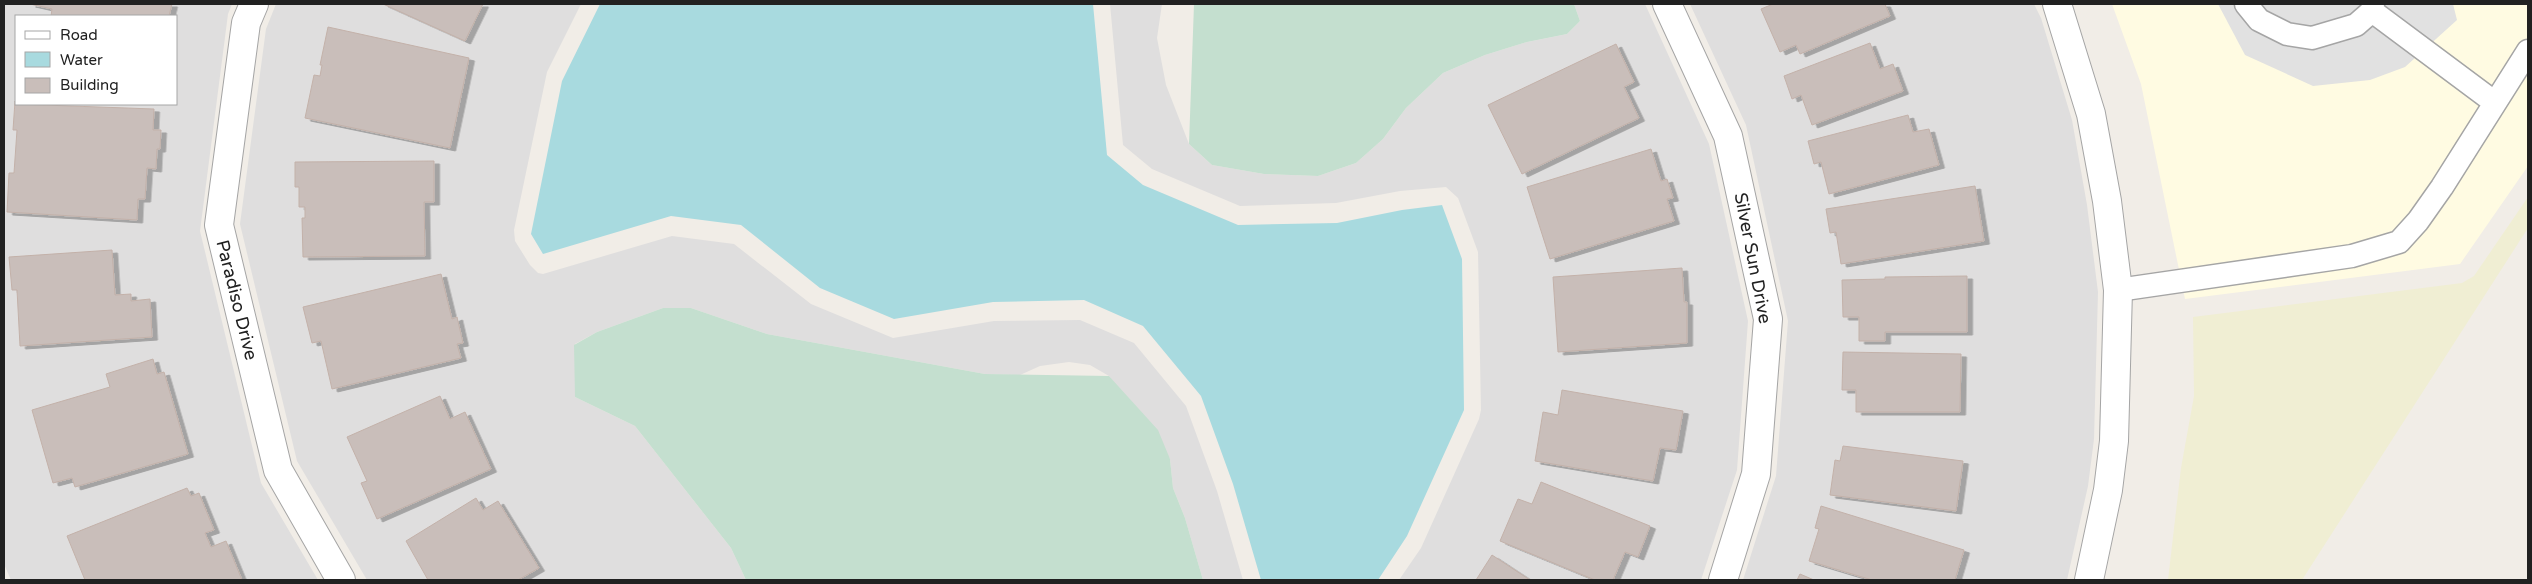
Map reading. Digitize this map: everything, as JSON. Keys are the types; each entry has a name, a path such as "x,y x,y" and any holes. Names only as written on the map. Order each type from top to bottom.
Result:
{"street":[{"name":"Paradiso Drive","path":"254,4 246,23 219,225 278,470 341,580"},
{"name":"Silver Sun Drive","path":"1667,4 1728,136 1768,319 1756,474 1723,580"},
{"path":"2057,4 2091,114 2107,201 2118,290 2114,441 2108,490 2089,580"}],"lane":[{"path":"2246,4 2259,20 2287,34 2312,38 2356,25 2373,7 2494,102"},
{"path":"2118,290 2352,256 2399,242 2418,221 2442,187 2528,51"}],"shaded area":[{"path":"4,4 232,4 228,14 200,231 261,483 318,580 11,580 4,564"},
{"path":"276,4 581,4 547,72 514,230 515,241 530,265 538,273 543,274 672,236 734,244 811,304 893,338 994,321 1080,320 1134,343 1186,406 1217,491 1243,580 1203,580 1185,518 1173,488 1170,459 1109,376 1090,365 1069,362 1040,366 1020,375 985,374 767,334 691,308 663,308 597,332 575,344 575,397 635,426 731,548 746,580 367,580 297,461 240,224 266,29"},
{"path":"1110,4 1162,4 1157,38 1166,85 1189,144 1212,165 1264,174 1318,176 1356,163 1383,139 1406,108 1443,73 1485,55 1527,42 1567,34 1580,21 1574,4 1645,4 1709,144 1748,321 1737,470 1701,580 1399,580 1421,548 1479,419 1481,410 1478,252 1458,198 1446,187 1400,191 1336,203 1240,206 1152,169 1123,145"},
{"path":"1690,4 2034,4 2041,18 2072,120 2087,205 2098,292 2094,439 2088,486 2067,580 1743,580 1776,476 1788,321 1746,125"},
{"path":"2112,4 2528,4 2528,166 2460,264 2185,299 2141,84"},
{"path":"2218,4 2453,4 2457,20 2405,67 2370,80 2313,86 2245,55"},
{"path":"2528,197 2528,228 2302,580 2168,580 2181,468 2194,396 2193,317 2462,283 2474,276"}],"green space":[{"path":"1194,4 1574,4 1580,21 1567,34 1527,42 1485,55 1443,73 1406,108 1383,139 1356,163 1318,176 1264,174 1212,165 1189,144"},
{"path":"663,308 691,308 767,334 985,374 1109,376 1158,430 1170,459 1173,488 1185,518 1203,580 746,580 731,548 635,426 575,397 574,345 597,332"}],"water":[{"path":"600,4 1093,4 1107,155 1143,185 1238,225 1337,223 1402,210 1442,205 1462,259 1464,410 1407,536 1378,580 1261,580 1233,484 1201,396 1143,326 1084,300 993,302 894,319 820,288 741,225 671,216 543,254 531,234 562,81"}],"building":[{"path":"30,4 172,4 169,15 51,15 52,9"},
{"path":"383,4 483,4 465,41"},
{"path":"1773,4 1885,4 1890,16 1800,54 1796,45 1780,52 1761,9"},
{"path":"328,27 469,58 450,148 305,118 314,75 320,76 322,65 320,65"},
{"path":"1870,43 1880,69 1893,64 1903,91 1812,125 1801,95 1792,99 1784,76"},
{"path":"1616,44 1634,82 1624,87 1639,118 1522,174 1488,105"},
{"path":"15,101 15,105 154,109 153,130 161,130 160,149 157,149 156,169 147,168 145,199 138,199 137,220 7,212 9,173 14,173 17,130 13,130"},
{"path":"1908,115 1913,132 1929,129 1939,165 1829,194 1821,162 1814,164 1808,141"},
{"path":"1651,149 1661,181 1667,179 1673,198 1667,199 1674,221 1550,259 1527,187"},
{"path":"434,161 434,202 424,202 425,256 303,257 302,218 305,218 305,207 299,207 299,187 295,187 295,162"},
{"path":"1975,186 1984,241 1841,264 1836,232 1830,233 1826,209"},
{"path":"112,250 115,295 131,294 131,301 150,299 152,337 20,346 17,290 12,290 9,257"},
{"path":"1682,268 1684,302 1687,302 1687,343 1558,352 1553,277"},
{"path":"441,274 452,319 457,317 463,343 457,344 461,358 332,389 321,341 312,343 303,307"},
{"path":"1967,276 1967,332 1885,332 1885,341 1859,341 1859,317 1843,317 1842,280 1885,279 1885,277"},
{"path":"1843,352 1961,354 1960,412 1856,412 1856,390 1842,390"},
{"path":"153,359 157,374 164,372 188,454 75,487 72,478 53,483 32,410 110,387 106,374"},
{"path":"1562,390 1683,411 1676,450 1660,448 1653,481 1535,461 1543,412 1558,415"},
{"path":"440,396 450,419 465,412 491,469 377,519 361,483 367,481 347,437"},
{"path":"1843,446 1963,461 1956,511 1830,495 1835,460 1840,461"},
{"path":"1541,482 1650,526 1638,557 1625,552 1613,580 1595,580 1500,541 1518,499 1532,504"},
{"path":"187,488 191,496 199,493 214,530 205,533 211,547 226,541 242,580 85,580 67,536"},
{"path":"476,498 483,510 498,501 539,568 518,580 428,580 406,541"},
{"path":"1821,506 1964,550 1955,580 1872,580 1809,561 1819,529 1815,528"},
{"path":"1492,555 1530,580 1476,580"},
{"path":"1800,574 1814,580 1797,580"}]}
